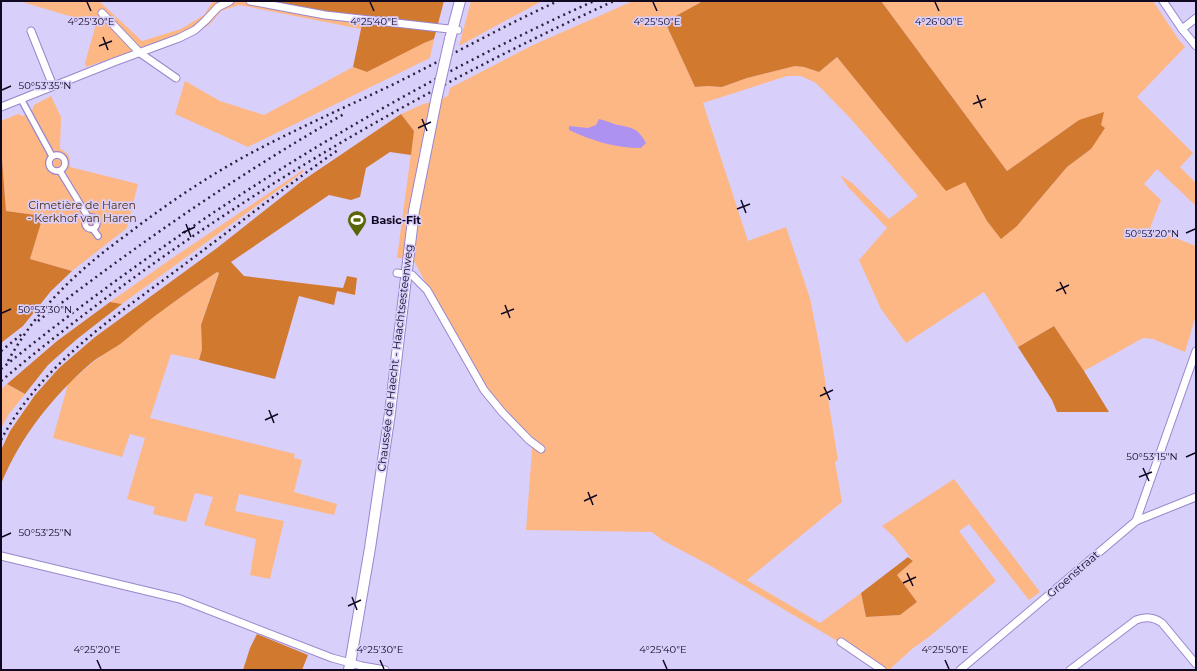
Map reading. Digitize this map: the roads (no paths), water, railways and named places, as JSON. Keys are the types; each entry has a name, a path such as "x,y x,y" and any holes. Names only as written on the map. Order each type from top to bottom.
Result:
{"main road":[{"name":"Chaussée de Haecht - Haachtsesteenweg","path":"349,666 370,548 390,413 401,273 450,39 449,28 456,17 460,1"}],"street":[{"path":"1,108 53,86 179,38 195,30 218,7 230,1"},
{"path":"250,1 325,15 449,28"},
{"path":"1163,1 1182,29 1196,46"},
{"path":"102,13 140,53 176,78"},
{"path":"1182,29 1196,18"},
{"path":"31,31 53,86"},
{"path":"21,99 52,156"},
{"path":"56,155 64,158 66,162 65,167 60,171 52,171 49,168 49,159 52,156 56,155"},
{"path":"60,171 88,217 93,217 96,219 97,223 93,228 98,236"},
{"path":"401,273 412,275 427,290 484,390 508,418 541,449"},
{"path":"1136,521 1196,351"},
{"name":"Groenstraat","path":"960,670 1136,521 1196,497"},
{"path":"1,556 180,599 349,666 385,670"},
{"path":"1070,670 1136,620 1143,618 1156,619 1162,623 1196,664"},
{"path":"841,642 882,670"}],"railway":[{"path":"8,361 20,341 46,306 77,275 142,223 197,185 225,167 279,139 396,83 558,1"},
{"path":"1,369 140,263 212,213 286,166 437,78 515,38 594,1"},
{"path":"1,381 71,324 144,270 295,170 373,124 452,81 532,40 614,1"},
{"path":"38,321 187,212 304,137 344,114"},
{"path":"1,440 18,412 37,387 83,342 133,302 338,150"},
{"path":"1,351 22,334"}],"place":[{"name":"Basic-Fit","path":"357,237"}],"park label":[{"name":"Cimetière de Haren - Kerkhof van Haren","path":"82,211"}]}
